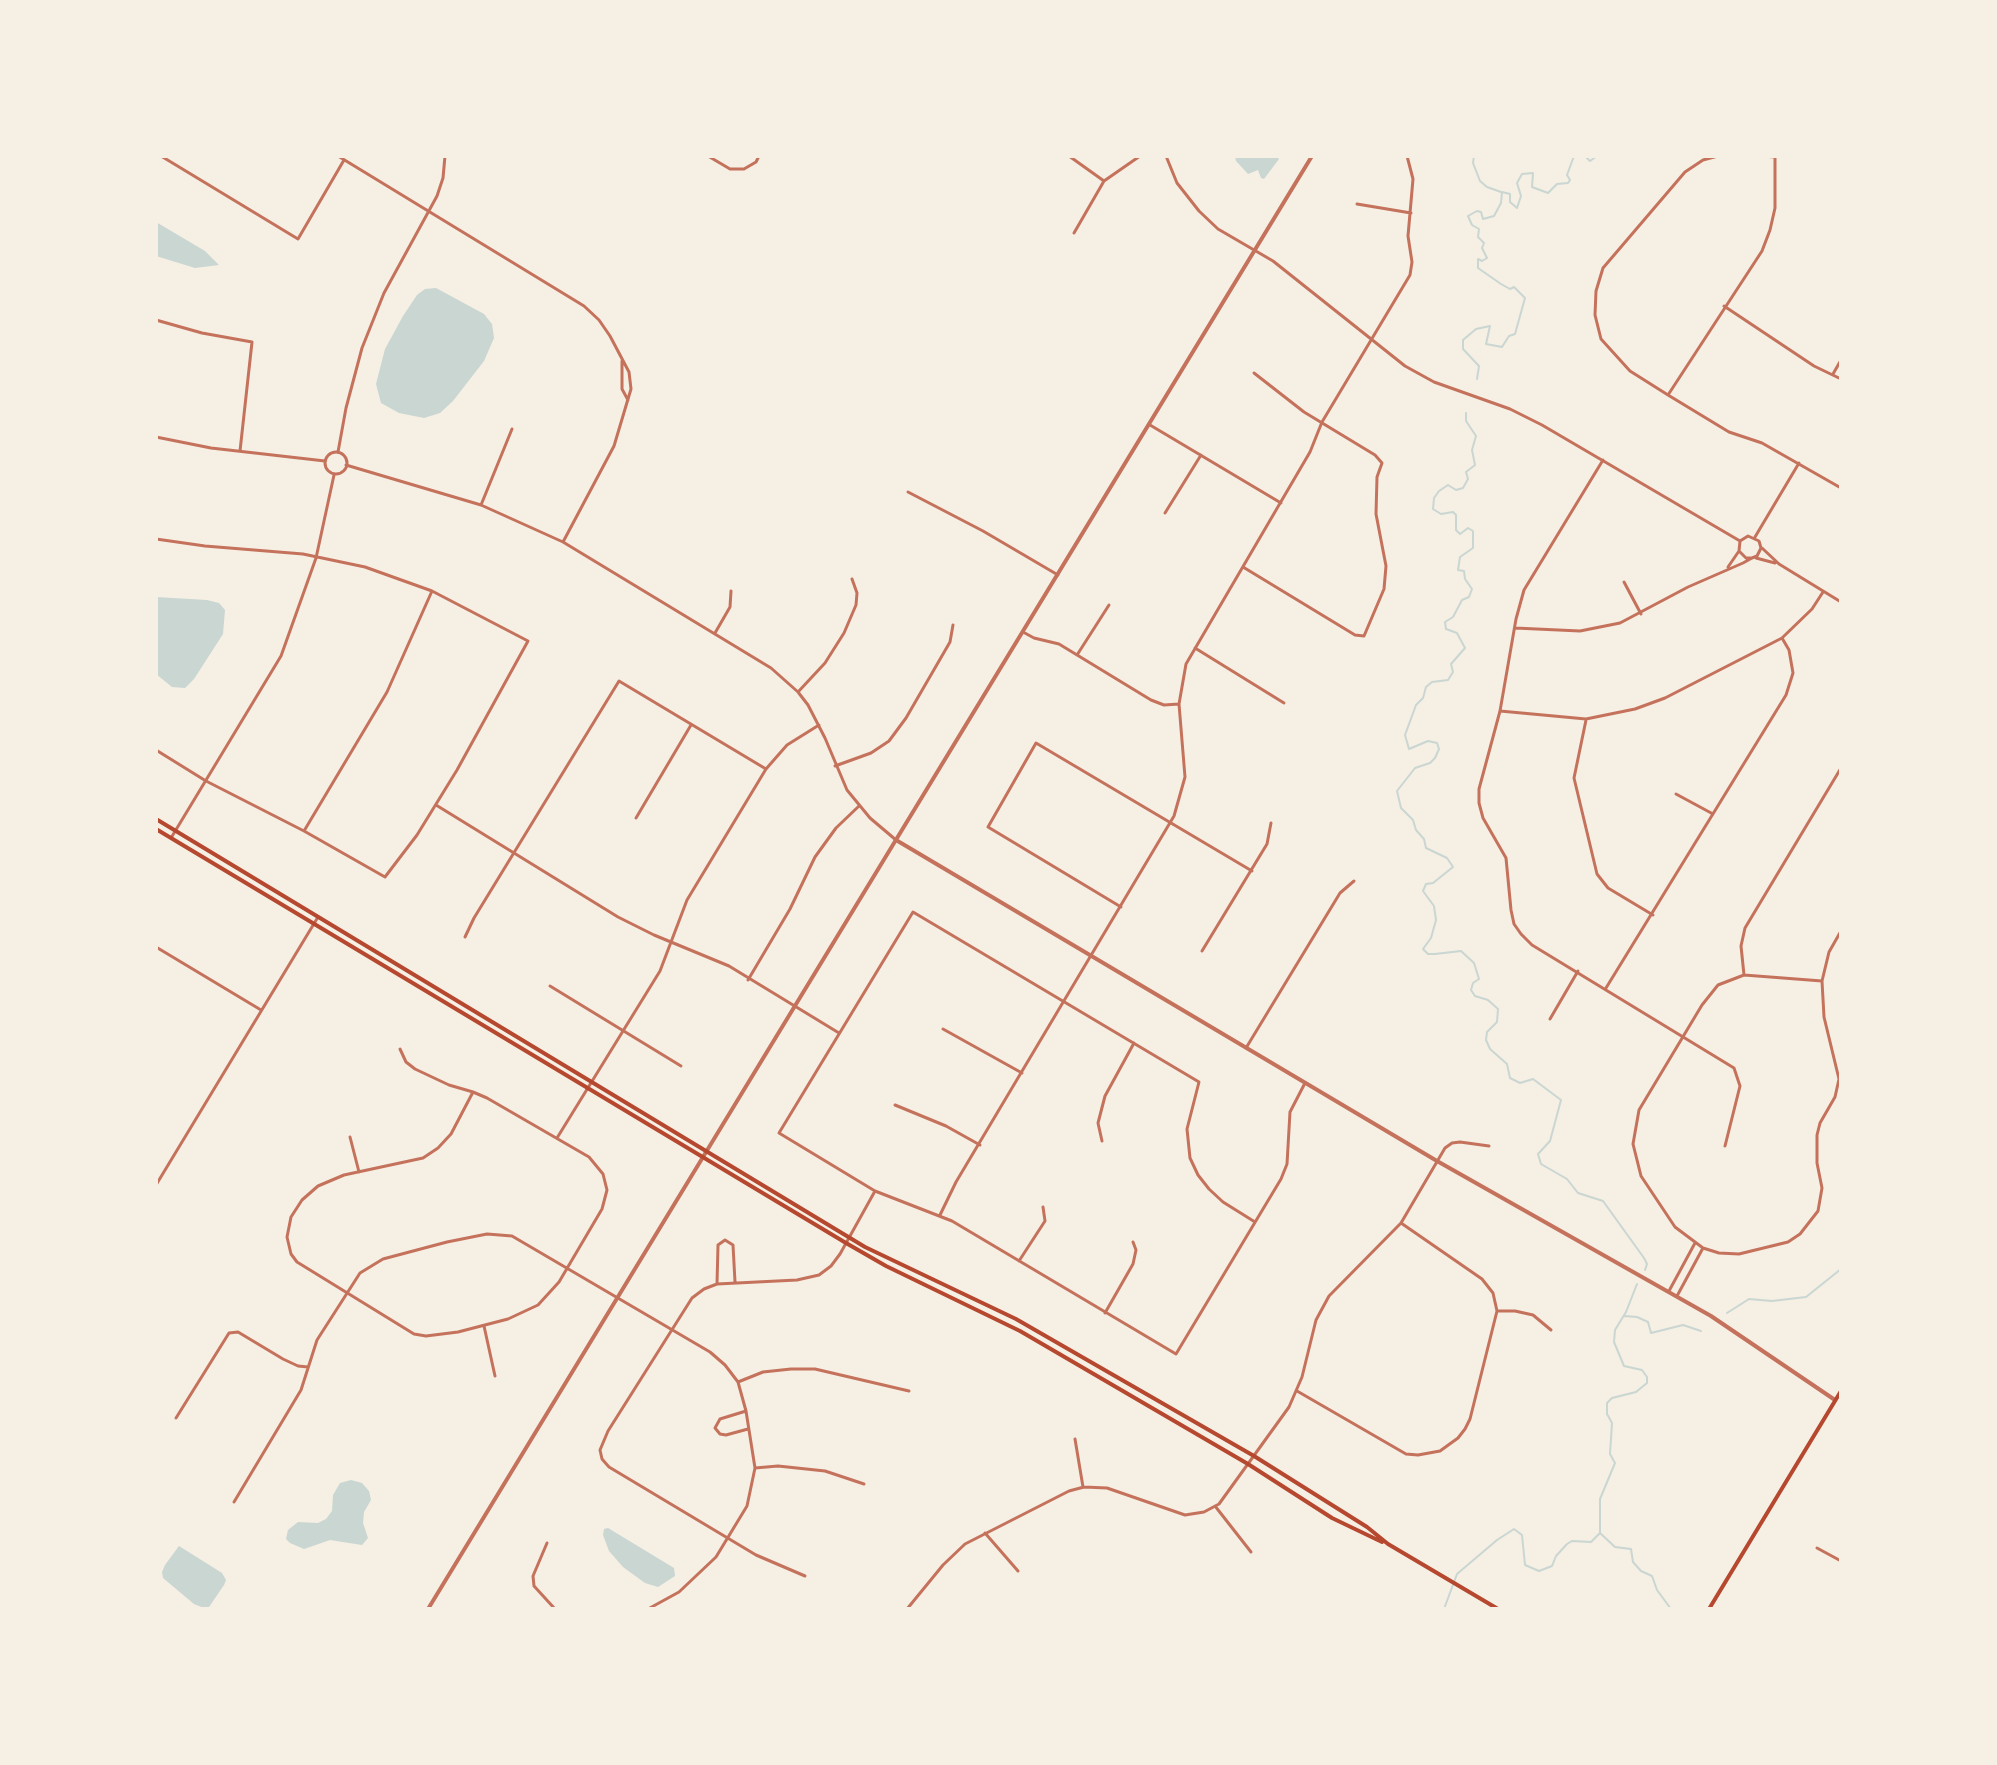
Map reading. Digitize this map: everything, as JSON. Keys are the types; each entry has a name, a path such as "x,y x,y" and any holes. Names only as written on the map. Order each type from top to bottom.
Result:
{"main road":[{"path":"156,819 703,1157 849,1240 1016,1319 1251,1460 1332,1518 1388,1544 1498,1609"},
{"path":"156,829 314,925 707,1151 886,1266 1020,1331 1367,1527 1388,1544"},
{"path":"1709,1609 1841,1391"}],"street":[{"path":"161,156 298,239 344,160"},
{"path":"338,156 584,306 599,320 622,358 631,381 624,421 563,542"},
{"path":"338,452 352,381 374,316 440,186 445,156"},
{"path":"708,156 730,169 744,169 756,162 759,156"},
{"path":"1069,156 1104,181"},
{"path":"1074,233 1104,181 1140,156"},
{"path":"1166,156 1177,183 1218,229 1273,261 1372,341 1419,374 1510,409 1740,541"},
{"path":"428,1609 1312,156"},
{"path":"940,1215 956,1182 1121,907 1180,801 1185,777 1179,704 1186,664 1310,452 1322,422 1410,275 1412,262 1408,236 1413,179 1407,156"},
{"path":"1718,156 1703,160 1685,172 1603,268 1596,291 1595,315 1601,339 1630,371 1668,395 1729,432 1762,443 1841,488"},
{"path":"1668,395 1762,251 1775,208 1775,156 1762,156"},
{"path":"1357,204 1411,213"},
{"path":"1724,306 1814,366 1841,379"},
{"path":"156,320 252,342 240,451"},
{"path":"622,358 622,389 628,400"},
{"path":"1833,375 1841,360"},
{"path":"1243,567 1355,635 1364,636 1384,589 1386,566 1376,514 1377,477 1382,463 1375,455 1322,422 1254,373"},
{"path":"1149,424 1281,503"},
{"path":"481,505 512,429"},
{"path":"156,437 325,461"},
{"path":"338,452 345,456 346,465 343,471 334,475 326,468 325,461 331,453 338,452"},
{"path":"1165,513 1201,455"},
{"path":"1603,460 1524,590 1500,711 1479,789 1479,803 1483,818 1506,858 1508,896 1514,924 1532,945 1727,1062 1738,1074 1739,1093 1725,1146"},
{"path":"1755,537 1799,463"},
{"path":"346,465 481,505 563,542 771,668 798,692 819,725 847,790 859,806 896,840 1437,1161 1738,1332 1841,1404"},
{"path":"171,838 281,656 316,558 334,475"},
{"path":"908,492 1058,575"},
{"path":"1740,541 1748,536 1755,537"},
{"path":"1755,537 1779,564 1841,602"},
{"path":"156,539 303,554 365,567 432,591 528,641 488,718 436,805 385,877 206,781 156,750"},
{"path":"1725,570 1739,551 1740,541"},
{"path":"1515,628 1580,631 1620,623 1753,558 1761,547"},
{"path":"1739,551 1746,558 1779,564"},
{"path":"798,692 825,663 844,633 856,605 857,593 852,579"},
{"path":"1624,582 1641,614"},
{"path":"304,831 387,692 432,591"},
{"path":"715,633 730,607 731,591"},
{"path":"1500,711 1586,719 1635,709 1665,698 1782,638 1812,609 1823,592"},
{"path":"1077,655 1109,605"},
{"path":"835,766 871,753 889,741 906,718 950,642 953,625"},
{"path":"1023,632 1059,644 1151,700 1164,705 1179,704"},
{"path":"1606,988 1791,685 1792,661 1782,638"},
{"path":"1195,648 1284,703"},
{"path":"465,937 619,681 766,769"},
{"path":"1586,719 1574,778 1597,874 1608,888 1653,915"},
{"path":"636,818 692,724"},
{"path":"557,1138 660,971 687,900 766,769 787,745 819,725"},
{"path":"1121,907 988,827 1036,743 1252,871"},
{"path":"1744,975 1741,946 1745,928 1841,768"},
{"path":"1676,794 1713,814"},
{"path":"436,805 618,917 729,966 839,1034"},
{"path":"748,980 790,909 815,857 836,828 859,806"},
{"path":"1202,951 1267,844 1271,823"},
{"path":"1246,1048 1340,893 1354,881"},
{"path":"1255,1222 1209,1189 1190,1158 1187,1129 1199,1082 913,912 779,1133 875,1191 940,1215 1176,1354 1281,1179 1287,1164 1289,1115 1305,1083"},
{"path":"156,1185 318,917"},
{"path":"1822,981 1744,975 1726,980 1711,992 1642,1104 1635,1123 1633,1144 1636,1164 1644,1182 1675,1227 1703,1248 1739,1254 1788,1242 1800,1234 1818,1211 1822,1188 1817,1163 1817,1135 1820,1123 1835,1097 1839,1079 1824,1017 1822,981 1829,952 1841,931"},
{"path":"156,947 261,1010"},
{"path":"1550,1019 1578,971"},
{"path":"550,986 681,1066"},
{"path":"943,1029 1022,1073"},
{"path":"1102,1141 1098,1123 1105,1096 1134,1043"},
{"path":"400,1049 402,1057 415,1069 473,1092 589,1157 599,1167 606,1183 607,1198 553,1292 538,1305 522,1314 484,1326 436,1335 414,1334 297,1262 291,1254 287,1237 291,1217 302,1200 318,1186 344,1175 423,1158 438,1148 451,1134 473,1092"},
{"path":"895,1105 946,1126 980,1145"},
{"path":"350,1137 359,1172"},
{"path":"907,1609 956,1551 1069,1491 1084,1487 1107,1488 1185,1515 1204,1512 1215,1506 1225,1497 1297,1391 1316,1320 1325,1302 1401,1223 1445,1148 1452,1143 1489,1146"},
{"path":"805,1576 729,1539 609,1467 602,1459 600,1450 608,1431 692,1298 717,1284 807,1279 831,1266 875,1191"},
{"path":"1019,1261 1045,1221 1043,1207"},
{"path":"1297,1391 1396,1451 1418,1455 1440,1451 1458,1438 1470,1419 1497,1311 1493,1293 1482,1279 1401,1223"},
{"path":"234,1502 301,1390 317,1340 360,1273 372,1263 487,1234 512,1236 710,1352 738,1382 755,1468 747,1506 716,1557 679,1592 648,1609"},
{"path":"717,1284 718,1245 725,1240 733,1245 735,1282"},
{"path":"1105,1313 1133,1264 1136,1250 1133,1242"},
{"path":"1669,1291 1695,1243"},
{"path":"1677,1296 1703,1248"},
{"path":"1497,1311 1533,1315 1551,1330"},
{"path":"484,1326 495,1376"},
{"path":"176,1418 229,1333 238,1332 283,1359 308,1367"},
{"path":"738,1382 763,1372 815,1369 909,1391"},
{"path":"746,1411 720,1419 715,1428 726,1435 748,1429"},
{"path":"1075,1439 1084,1487"},
{"path":"755,1468 778,1466 825,1471 864,1484"},
{"path":"1215,1506 1251,1552"},
{"path":"985,1533 1018,1571"},
{"path":"547,1543 533,1576 534,1586 555,1609"},
{"path":"1817,1548 1841,1561"}],"shaded area":[{"path":"1235,156 1276,156 1279,159 1264,179 1258,170 1248,174"},
{"path":"156,222 205,251 219,265 195,268 156,256"},
{"path":"436,288 484,314 492,324 494,338 484,361 453,401 440,413 424,418 399,413 381,403 376,384 385,349 403,316 417,295 425,289"},
{"path":"156,597 207,600 219,603 225,610 223,634 185,688 172,687 156,674"},
{"path":"351,1480 362,1483 369,1491 371,1500 364,1512 363,1523 368,1538 362,1545 330,1540 304,1549 286,1539 288,1530 298,1522 318,1523 326,1519 332,1511 333,1495 340,1483"},
{"path":"608,1528 674,1568 675,1576 658,1587 645,1583 623,1567 609,1551 603,1535 604,1529"},
{"path":"179,1546 222,1573 226,1580 209,1607 194,1604 163,1578 165,1565"}],"waterway":[{"path":"1474,156 1473,163 1480,181 1501,192"},
{"path":"1477,379 1479,366 1463,349 1463,340 1476,329 1490,326 1486,344 1502,347 1509,336 1515,334 1525,298 1514,287 1510,289 1478,268 1478,259 1482,261 1487,258 1482,248 1484,243 1478,237 1479,229 1472,225 1468,216 1477,211 1481,212 1483,219 1494,216 1501,203 1502,192 1510,194 1510,202 1517,208 1521,196 1517,183 1522,174 1533,173 1532,187 1548,193 1557,184 1568,183 1567,175 1574,156"},
{"path":"1585,156 1590,161 1597,156"},
{"path":"1466,413 1466,421 1476,436 1472,450 1475,465 1466,472 1468,479 1463,488 1456,490 1448,485 1439,491 1434,498 1433,509 1441,514 1453,512 1456,515 1456,530 1460,534 1468,528 1473,531 1473,548 1460,557 1458,570 1464,571 1472,589 1453,617 1445,622 1446,629 1457,633 1465,648 1451,664 1453,672 1448,680 1432,682 1426,687 1405,735 1409,749 1428,741 1437,743 1439,749 1435,758 1415,768 1397,791 1401,808 1413,820 1426,848 1447,858 1453,867 1433,883 1426,884 1423,891 1434,906 1436,920 1431,938 1423,949 1428,954 1461,951 1474,963 1479,979 1473,983 1471,990 1475,996 1488,1000 1498,1009 1497,1022 1487,1032 1490,1049 1507,1064 1510,1078 1520,1083 1533,1079 1561,1100 1550,1141 1538,1154 1541,1164 1567,1179 1578,1193 1603,1201 1644,1258 1647,1264 1645,1270"},
{"path":"1727,1313 1749,1299 1772,1301 1806,1297 1841,1269"},
{"path":"1444,1609 1457,1574 1514,1529 1522,1535 1525,1565 1539,1571 1552,1566 1567,1544 1572,1541 1591,1542 1600,1533 1600,1499 1615,1463 1610,1454 1612,1423 1607,1414 1607,1403 1612,1398 1636,1392 1647,1383 1642,1370 1624,1366 1614,1342 1615,1330 1637,1284"},
{"path":"1624,1316 1648,1322 1651,1333 1683,1325 1701,1331"},
{"path":"1600,1533 1615,1547 1631,1549 1633,1562 1641,1571 1652,1576 1657,1590 1671,1609"}]}
